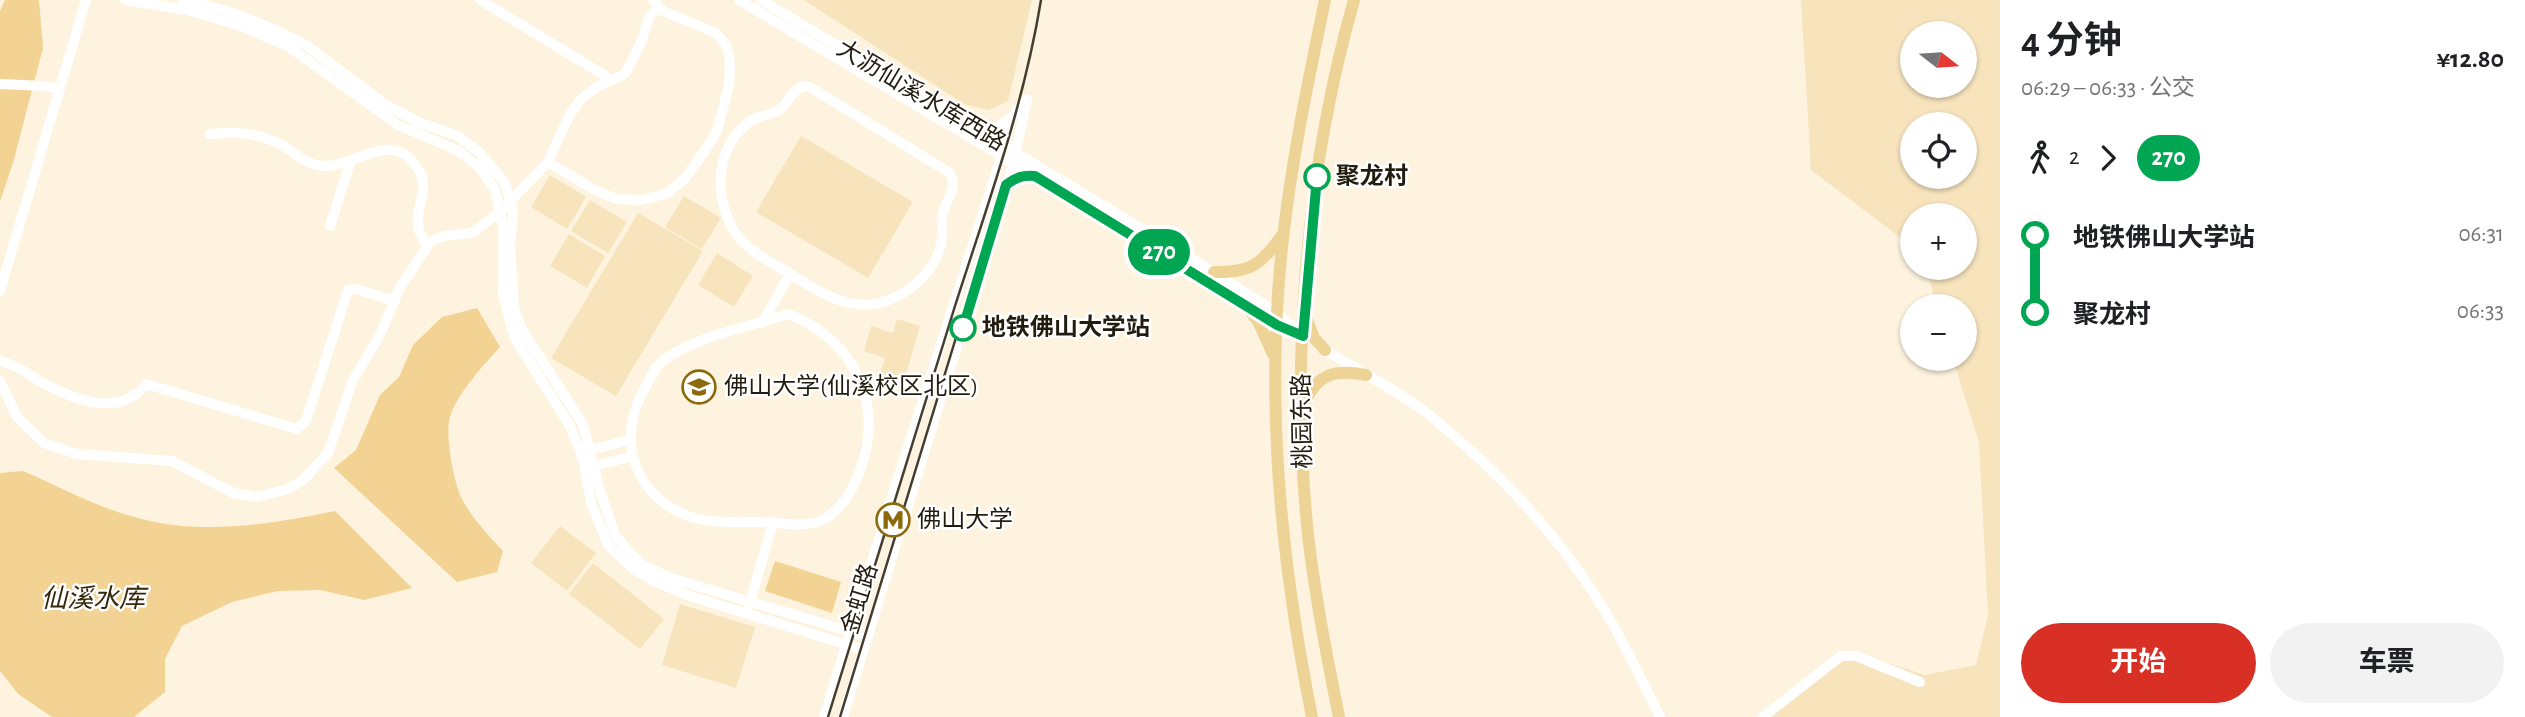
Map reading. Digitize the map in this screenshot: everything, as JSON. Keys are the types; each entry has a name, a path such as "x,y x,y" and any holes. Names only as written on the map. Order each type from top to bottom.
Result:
{"main road":[{"name":"桃园东路","path":"1312,717 1297,642 1283,538 1276,439 1276,363 1283,233 1292,167 1325,0"},
{"name":"桃园东路","path":"1339,717 1322,638 1308,536 1302,409 1303,336 1317,173 1354,0"},
{"path":"1214,272 1237,273 1256,264 1283,233"},
{"path":"1246,306 1268,339 1276,363"},
{"path":"1304,306 1307,323 1314,338 1325,350"},
{"path":"1302,409 1310,390 1320,379 1334,373 1366,375"}],"street":[{"path":"0,291 86,0"},
{"path":"125,0 157,3 187,10 241,26 289,47 398,125 457,150 480,168 495,190 500,212 503,227 503,294 514,337 570,426 583,459 591,503 608,545 633,569 656,583 864,650"},
{"path":"183,0 228,11 306,45 386,105 418,122 456,135 479,152 505,183 513,213 510,245 514,307 522,330 583,424 616,537 641,564 671,578 868,637"},
{"path":"480,0 612,80"},
{"name":"大沥仙溪水库西路","path":"761,0 1016,152 1037,171 1214,272 1277,319 1426,413 1483,462 1578,569 1604,609 1660,717"},
{"path":"743,1 1013,164 1037,171 1246,306 1277,319"},
{"path":"0,382 17,417 44,443 77,454 172,461 233,493 257,497 288,489 303,480 328,453 353,380 370,354 399,289 430,242 444,236 472,233 500,212 548,162 569,116 581,99 597,87 625,74 656,4 663,11 716,33 726,45 730,61 729,85 717,131 685,178 668,193 642,200 616,199 593,189 548,162"},
{"path":"0,84 60,89"},
{"path":"810,87 950,173 954,188 942,214 943,239 934,264 920,280 889,302 871,305 847,304 824,295 790,274 747,247 727,217 720,179 724,158 739,131 754,119 780,110 794,89 810,87"},
{"name":"金虹路","path":"824,717 1001,157 1010,119 1027,99 1013,164 843,717"},
{"path":"979,130 991,130 1010,119"},
{"path":"1021,130 1027,154 1037,171"},
{"path":"717,131 734,139"},
{"path":"210,134 254,134 280,144 312,165 336,165 386,149 403,155 418,170 422,179 423,195 417,215 417,229 428,245"},
{"path":"330,226 351,160"},
{"path":"1006,185 1015,178 1037,171"},
{"path":"762,323 790,274"},
{"path":"0,361 17,365 41,382 87,401 121,402 137,396 146,384 297,429 306,421 348,290 355,289 395,301"},
{"path":"788,314 806,321 829,336 847,355 860,379 869,414 864,462 853,488 837,509 818,522 718,522 685,515 659,501 636,470 629,440 638,400 661,361 693,342 762,323 788,314"},
{"path":"583,459 590,450 629,440"},
{"path":"583,459 594,466 633,456"},
{"path":"747,613 773,523"},
{"path":"1763,717 1841,656 1856,656 1920,681"}],"shaded area":[{"path":"804,0 1032,0 1008,101 989,110 964,104"},
{"path":"1801,0 2000,0 2000,717 1762,717 1851,651 1925,675 1976,665 1988,615 1979,443 1957,371 1977,371 1977,294 1934,294 1929,280 1977,280 1977,203 1900,203 1900,237 1811,170"},
{"path":"801,136 913,202 868,278 756,212"},
{"path":"550,175 586,197 567,229 531,207"},
{"path":"684,196 721,218 702,249 665,227"},
{"path":"590,200 627,222 608,253 571,231"},
{"path":"638,213 703,251 616,396 551,358"},
{"path":"569,234 605,256 587,288 550,266"},
{"path":"717,253 753,276 734,307 698,285"},
{"path":"897,319 920,326 903,385 879,378 885,358 864,351 871,326 893,333"},
{"path":"560,526 596,553 567,591 531,563"},
{"path":"593,563 664,619 640,649 569,594"},
{"path":"680,604 755,627 736,688 662,665"}],"water":[{"path":"5,0 39,0 43,48 13,163 0,201 0,11"},
{"path":"477,308 500,347 456,402 448,430 450,451 463,501 476,521 503,551 497,572 457,582 334,468 356,450 380,395 399,377 413,345 442,317"},
{"name":"仙溪水库","path":"23,471 108,509 162,523 236,526 335,511 412,588 364,600 320,590 278,591 232,602 182,626 165,659 165,692 134,717 52,717 18,694 0,671 0,473"},
{"path":"775,561 841,582 832,613 765,591"}],"railway":[{"path":"828,717 1004,155 1025,78 1041,0"},
{"path":"840,717 958,331"}],"bus line":[{"name":"270","path":"963,328 1006,185 1015,178 1035,176 1277,325 1303,336 1317,177"}],"place":[{"name":"聚龙村","path":"1317,177"},
{"name":"地铁佛山大学站","path":"963,328"},
{"name":"佛山大学(仙溪校区北区)","path":"699,387"},
{"name":"佛山大学","path":"893,520"}]}
